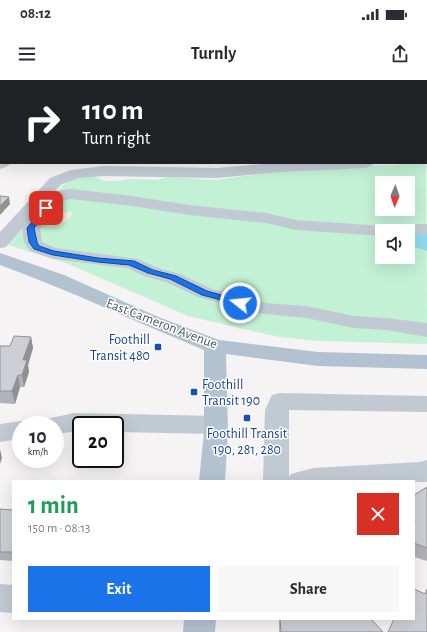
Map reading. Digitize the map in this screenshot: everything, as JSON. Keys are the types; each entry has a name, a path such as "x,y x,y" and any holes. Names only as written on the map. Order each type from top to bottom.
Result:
{"main road":[{"name":"East Cameron Avenue","path":"0,259 57,280 148,320 215,346 318,359 427,362"},
{"path":"212,480 216,425 215,346"},
{"path":"199,632 200,620"}],"street":[{"path":"0,244 56,181 77,173 104,171 217,173 281,167 345,164"},
{"path":"375,231 296,225 266,218 189,210 132,200 71,194 61,195 43,212 31,228 33,242 36,247 53,253 98,260 131,263 151,272 173,278 205,293 263,309 306,312 354,322 386,324 427,330"},
{"path":"415,229 427,229"},
{"path":"276,480 277,410 280,401 427,404"},
{"path":"64,424 74,422 216,425"},
{"path":"0,433 12,431"},
{"path":"304,480 313,478 426,472 427,470"},
{"path":"0,598 12,599"}],"green space":[{"path":"426,164 427,344 318,341 279,337 188,316 66,263 8,245 68,180 93,176 104,181 131,179 157,180 168,177 214,180 293,170"}],"sand":[{"path":"73,212 69,218 61,224 53,227 46,226 53,217"}],"water":[{"path":"415,234 427,234 427,251 415,247"}],"building":[{"path":"0,196 9,197 0,206"},
{"path":"14,336 31,337 23,360 27,360 22,375 18,375 12,391 0,391 0,346 10,346"},
{"path":"427,487 427,548 415,543 415,494"},
{"path":"0,509 12,510 12,552 0,552"},
{"path":"415,589 425,594 427,589 427,632 388,632 394,620 415,620"},
{"path":"280,620 372,620 383,632 281,632"}],"place":[{"name":"Foothill Transit 480","path":"158,347"},
{"name":"Foothill Transit 190","path":"194,392"},
{"name":"Foothill Transit 190, 281, 280","path":"247,418"}],"route":[{"path":"46,208 31,228 33,242 36,247 53,253 98,260 131,263 151,272 173,278 205,293 240,303"}]}
